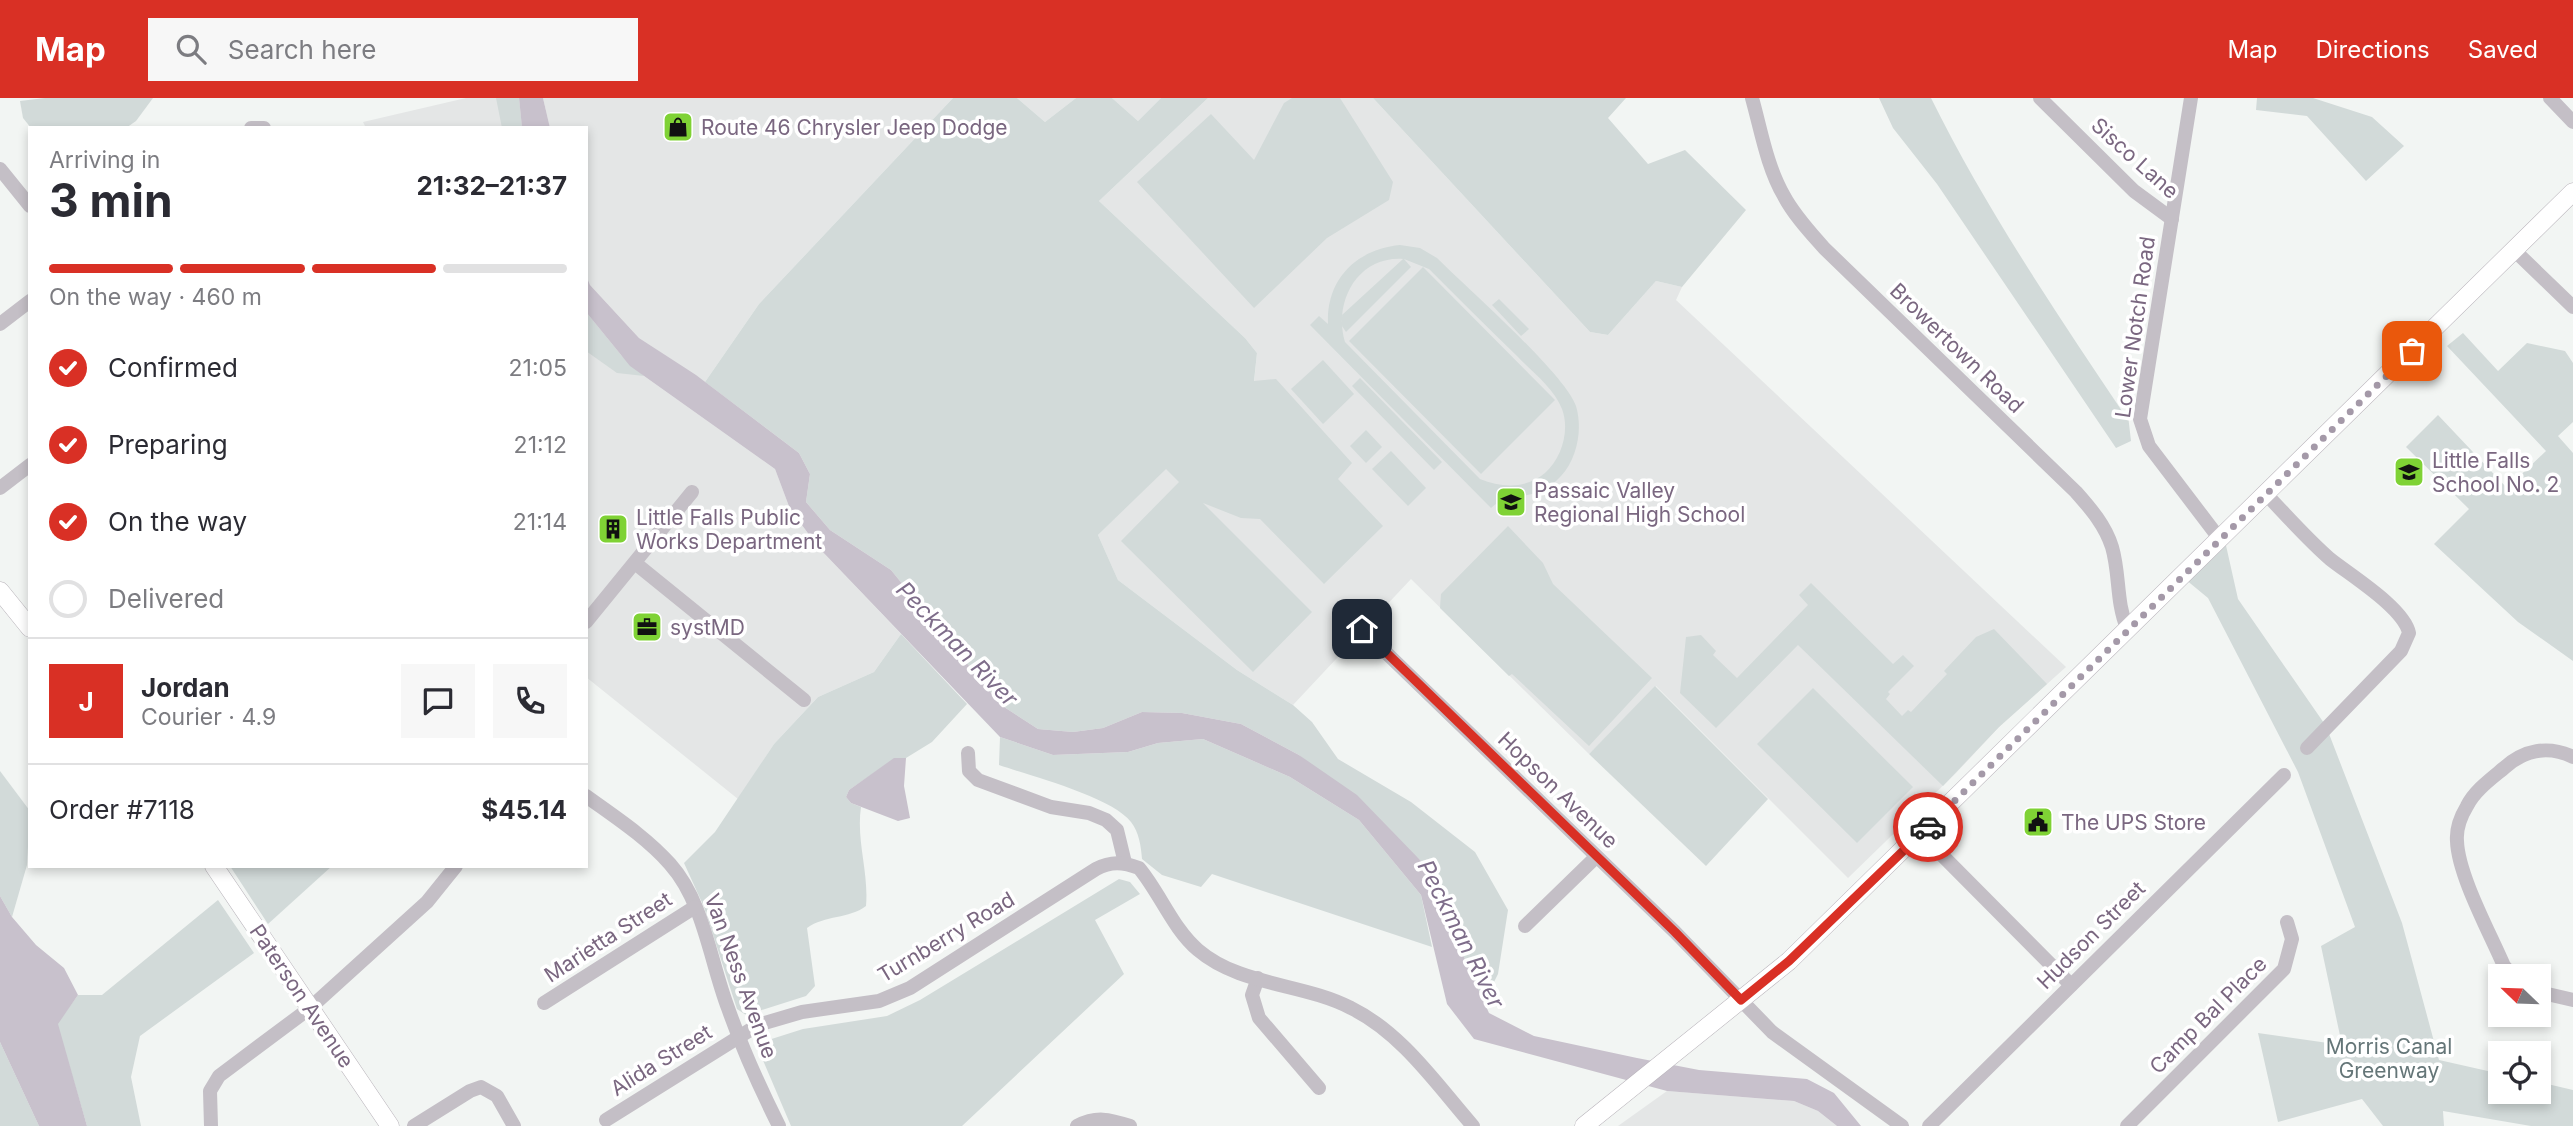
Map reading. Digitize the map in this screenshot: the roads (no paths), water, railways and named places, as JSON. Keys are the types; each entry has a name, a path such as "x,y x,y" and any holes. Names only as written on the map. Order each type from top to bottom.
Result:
{"main road":[{"path":"1584,1126 1789,961 2573,192"},
{"path":"0,591 28,626"},
{"name":"Paterson Avenue","path":"215,868 390,1126"}],"street":[{"name":"Browertown Road","path":"1752,98 1783,196 1800,220 1824,248 2076,492 2095,515 2112,548 2119,608 2127,628"},
{"name":"Sisco Lane","path":"2040,98 2125,183 2172,219"},
{"name":"Lower Notch Road","path":"2191,98 2140,419 2149,446 2219,538"},
{"path":"2550,98 2573,122"},
{"path":"0,169 28,204"},
{"path":"2514,250 2573,307"},
{"path":"0,324 28,303"},
{"path":"0,488 28,467"},
{"path":"588,620 692,492"},
{"path":"2265,493 2330,558 2403,621 2409,633 2401,651 2307,748"},
{"path":"635,562 804,700"},
{"name":"Hopson Avenue","path":"1344,611 1787,1044 1902,1126"},
{"path":"2503,964 2463,870 2456,843 2460,822 2468,803 2512,761 2536,750 2573,757"},
{"path":"968,753 970,771 978,780 1051,807 1089,813 1106,820 1117,830 1125,863 1139,868 1196,949 1223,968 1335,1001 1370,1019 1410,1055 1473,1126"},
{"name":"Hudson Street","path":"1929,1126 2284,775"},
{"name":"Van Ness Avenue","path":"588,798 671,864 695,906 739,1036 779,1126"},
{"path":"1921,834 2071,985"},
{"path":"1525,926 1596,857"},
{"name":"Turnberry Road","path":"739,1036 758,1025 802,1012 879,1001 909,988 1096,869 1107,863 1125,863"},
{"path":"211,1126 210,1091 219,1076 310,1008 427,902 454,868"},
{"name":"Marietta Street","path":"544,1003 695,906"},
{"name":"Camp Bal Place","path":"2127,1126 2284,969 2292,939 2287,922"},
{"path":"1258,978 1252,996 1259,1018 1319,1088"},
{"path":"2552,995 2573,1000"},
{"name":"Alida Street","path":"606,1120 739,1036"},
{"path":"415,1126 470,1091 481,1087 497,1096 514,1126"},
{"path":"1077,1126 1091,1119 1108,1119 1130,1126"}],"place":[{"name":"Route 46 Chrysler Jeep Dodge","path":"678,127"},
{"name":"Little Falls School No. 2","path":"2409,472"},
{"name":"Passaic Valley Regional High School","path":"1511,502"},
{"name":"Little Falls Public Works Department","path":"613,529"},
{"name":"systMD","path":"647,627"},
{"name":"The UPS Store","path":"2038,822"}],"water label":[{"name":"Peckman River","path":"957,644"},
{"name":"Peckman River","path":"1461,934"}],"park label":[{"name":"Morris Canal Greenway","path":"2389,1058"}]}
